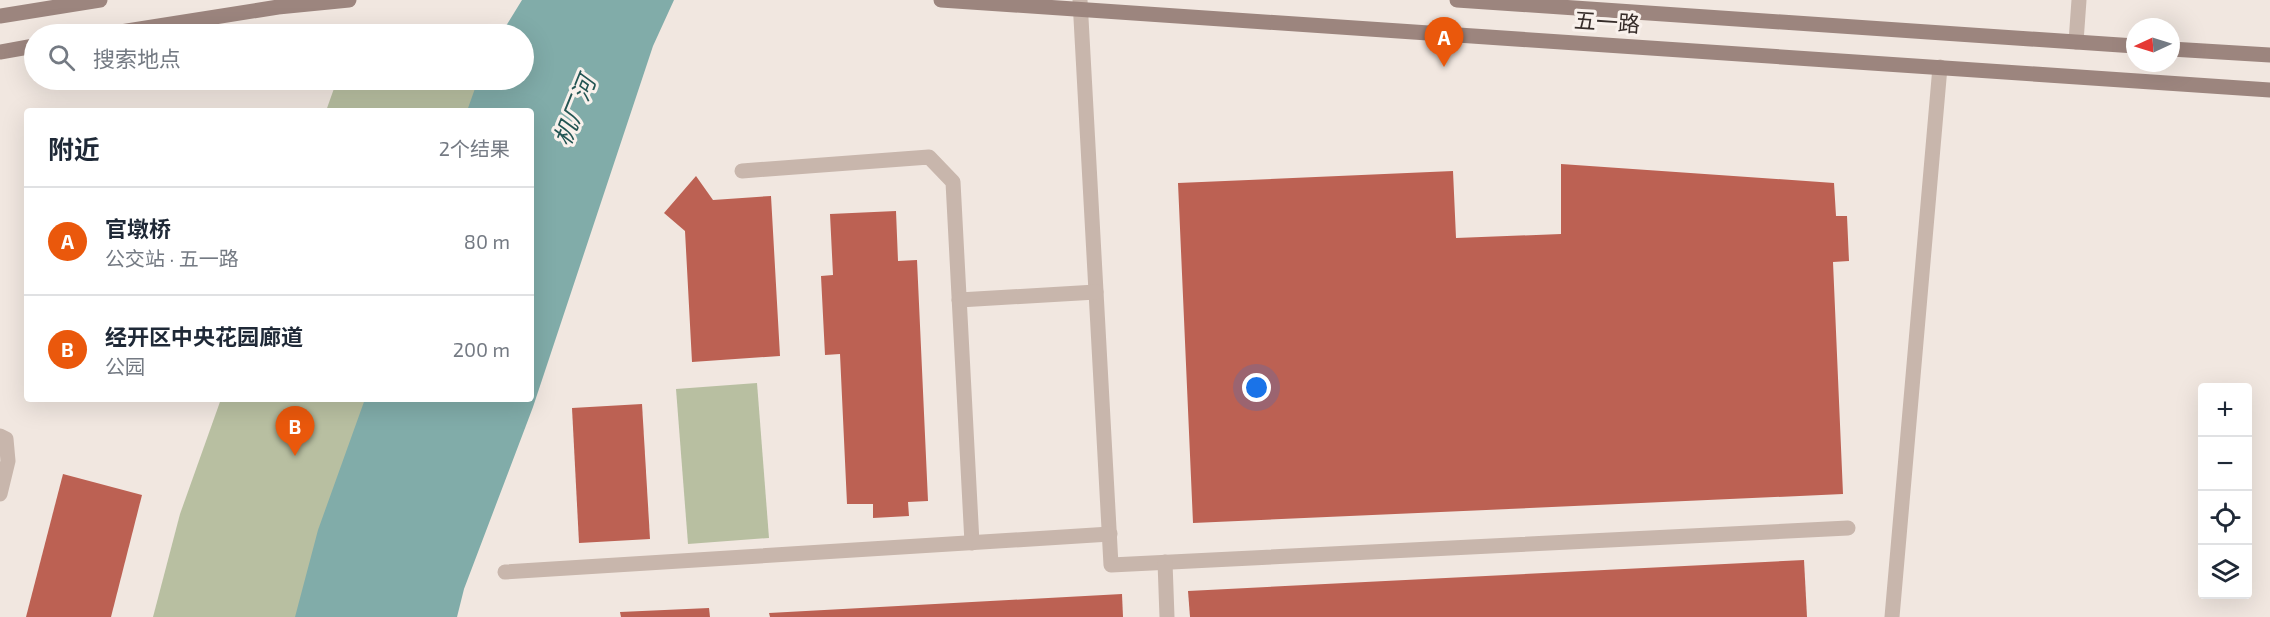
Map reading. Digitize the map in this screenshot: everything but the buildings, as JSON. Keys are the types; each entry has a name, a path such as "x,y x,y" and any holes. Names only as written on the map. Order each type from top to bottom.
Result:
{"main road":[{"path":"0,16 100,0"},
{"path":"171,24 278,7 349,0"},
{"name":"五一路","path":"941,0 1081,4 2270,90"},
{"name":"五一路","path":"1457,0 2126,45"},
{"path":"0,52 24,48"},
{"path":"2180,50 2270,55"}],"street":[{"path":"2076,42 2079,0"},
{"path":"1081,4 1111,565 1848,528"},
{"path":"1892,617 1940,67"},
{"path":"742,171 928,157 953,182 972,543"},
{"path":"959,300 1096,292"},
{"path":"0,436 6,439 8,461 0,494"},
{"path":"505,572 1110,534"},
{"path":"1164,562 1167,617"}],"green space":[{"path":"543,49 534,72 534,64"},
{"path":"333,90 527,90 520,108 327,108"},
{"path":"757,383 769,538 688,544 676,389"},
{"path":"220,402 410,402 341,617 153,617 180,514"}],"water":[{"name":"机厂河","path":"522,0 674,0 653,46 533,407 464,589 457,617 295,617 318,530 364,402 534,402 534,108 468,108 474,90 534,90 534,24 507,24"}],"place":[{"name":"官墩桥","path":"1444,67"},
{"name":"经开区中央花园廊道","path":"295,456"}]}
